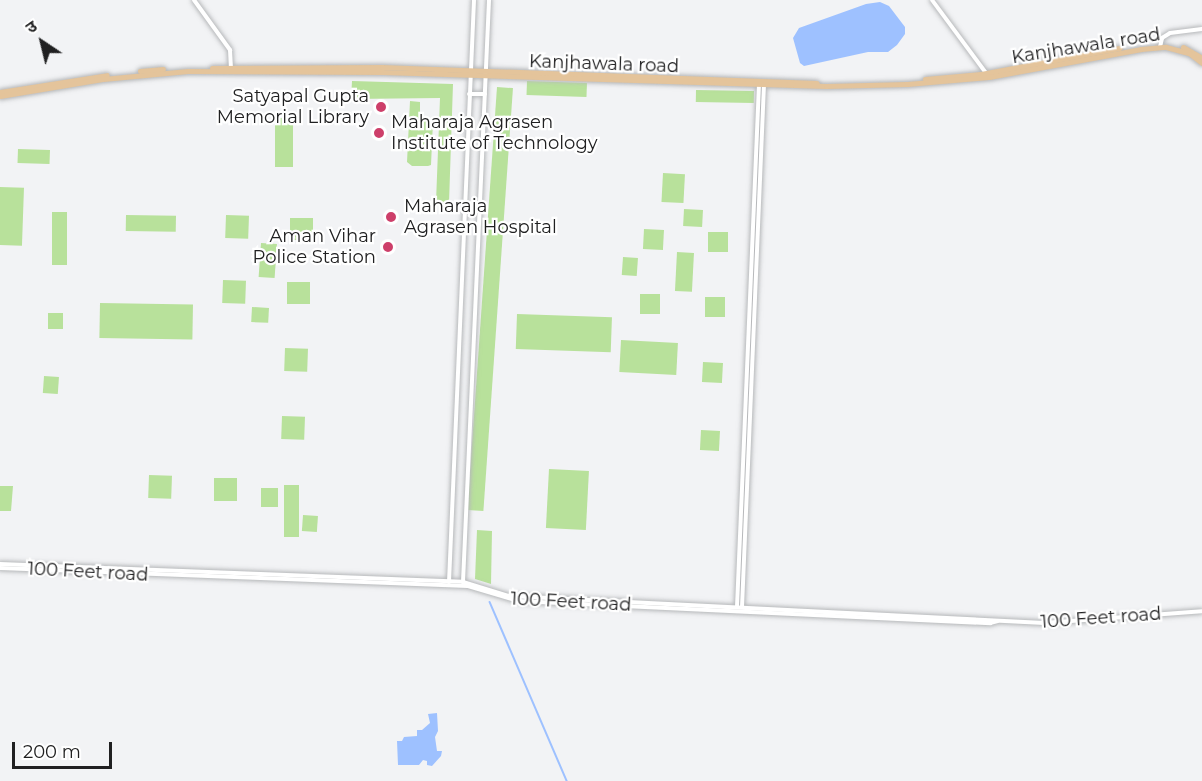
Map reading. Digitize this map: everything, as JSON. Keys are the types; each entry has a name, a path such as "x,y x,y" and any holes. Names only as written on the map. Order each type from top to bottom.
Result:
{"main road":[{"name":"Kanjhawala road","path":"0,94 149,70 382,67 486,73 867,86 966,79 1160,46 1180,49 1202,63"},
{"name":"Kanjhawala road","path":"762,82 867,82 986,73 1074,56 1160,46 1179,46 1202,58"},
{"name":"Kanjhawala road","path":"0,94 103,79 188,71 470,72"}],"street":[{"path":"194,0 230,50 231,68"},
{"path":"449,584 474,0"},
{"path":"462,584 489,0"},
{"path":"932,0 986,73"},
{"path":"1160,46 1162,38 1170,33 1202,28"},
{"path":"739,609 762,82"},
{"path":"470,94 485,94"},
{"name":"100 Feet road","path":"0,566 462,584 509,596 739,609 1067,623 1202,611"}],"green space":[{"path":"352,81 453,84 449,203 436,202 440,98 351,99"},
{"path":"527,81 587,83 586,97 527,95"},
{"path":"497,87 513,88 483,511 467,510"},
{"path":"696,90 754,91 754,103 696,102"},
{"path":"410,101 420,102 420,120 433,121 431,165 428,166 412,166 407,162"},
{"path":"275,118 293,118 293,167 275,167"},
{"path":"18,149 50,150 49,164 18,163"},
{"path":"663,173 685,174 683,203 661,202"},
{"path":"0,187 24,188 22,246 0,245"},
{"path":"684,209 703,210 702,227 683,226"},
{"path":"52,212 67,212 67,265 52,265"},
{"path":"126,215 176,216 176,232 126,231"},
{"path":"226,215 249,216 248,239 225,238"},
{"path":"290,218 313,218 313,240 290,240"},
{"path":"644,229 664,230 663,250 643,249"},
{"path":"708,232 728,232 728,252 708,252"},
{"path":"261,243 277,244 275,278 259,277"},
{"path":"677,252 694,253 692,292 675,291"},
{"path":"623,257 638,258 637,276 622,275"},
{"path":"223,280 246,281 245,304 222,303"},
{"path":"287,282 310,282 310,304 287,304"},
{"path":"640,294 660,294 660,314 640,314"},
{"path":"705,297 725,297 725,317 705,317"},
{"path":"100,303 193,305 192,340 99,338"},
{"path":"252,307 269,308 268,323 251,322"},
{"path":"48,313 63,313 63,329 48,329"},
{"path":"517,314 612,317 611,352 516,349"},
{"path":"621,340 678,343 676,375 619,372"},
{"path":"285,348 308,349 307,372 284,371"},
{"path":"703,362 723,363 722,383 702,382"},
{"path":"44,376 59,377 58,394 43,393"},
{"path":"282,416 305,417 304,440 281,439"},
{"path":"701,430 720,431 719,451 700,450"},
{"path":"549,469 589,471 586,530 546,528"},
{"path":"149,475 172,476 171,499 148,498"},
{"path":"214,478 237,478 237,501 214,501"},
{"path":"284,485 299,485 299,537 284,537"},
{"path":"0,486 13,486 11,511 0,511"},
{"path":"261,488 278,488 278,507 261,507"},
{"path":"303,515 318,516 317,532 302,531"},
{"path":"477,530 492,531 491,584 475,579"}],"water":[{"path":"880,2 889,6 905,27 905,34 888,52 868,52 804,66 800,63 793,38 799,28 866,4"},
{"path":"437,713 438,731 435,737 437,751 442,751 441,756 432,766 427,765 427,761 423,760 419,765 398,765 397,741 402,741 404,737 417,736 417,730 422,730 430,723 428,714"}],"waterway":[{"path":"490,602 567,781"}],"place":[{"name":"Satyapal Gupta Memorial Library","path":"381,107"},
{"name":"Maharaja Agrasen Institute of Technology","path":"379,133"},
{"name":"Maharaja Agrasen Hospital","path":"391,217"},
{"name":"Aman Vihar Police Station","path":"388,247"}]}
